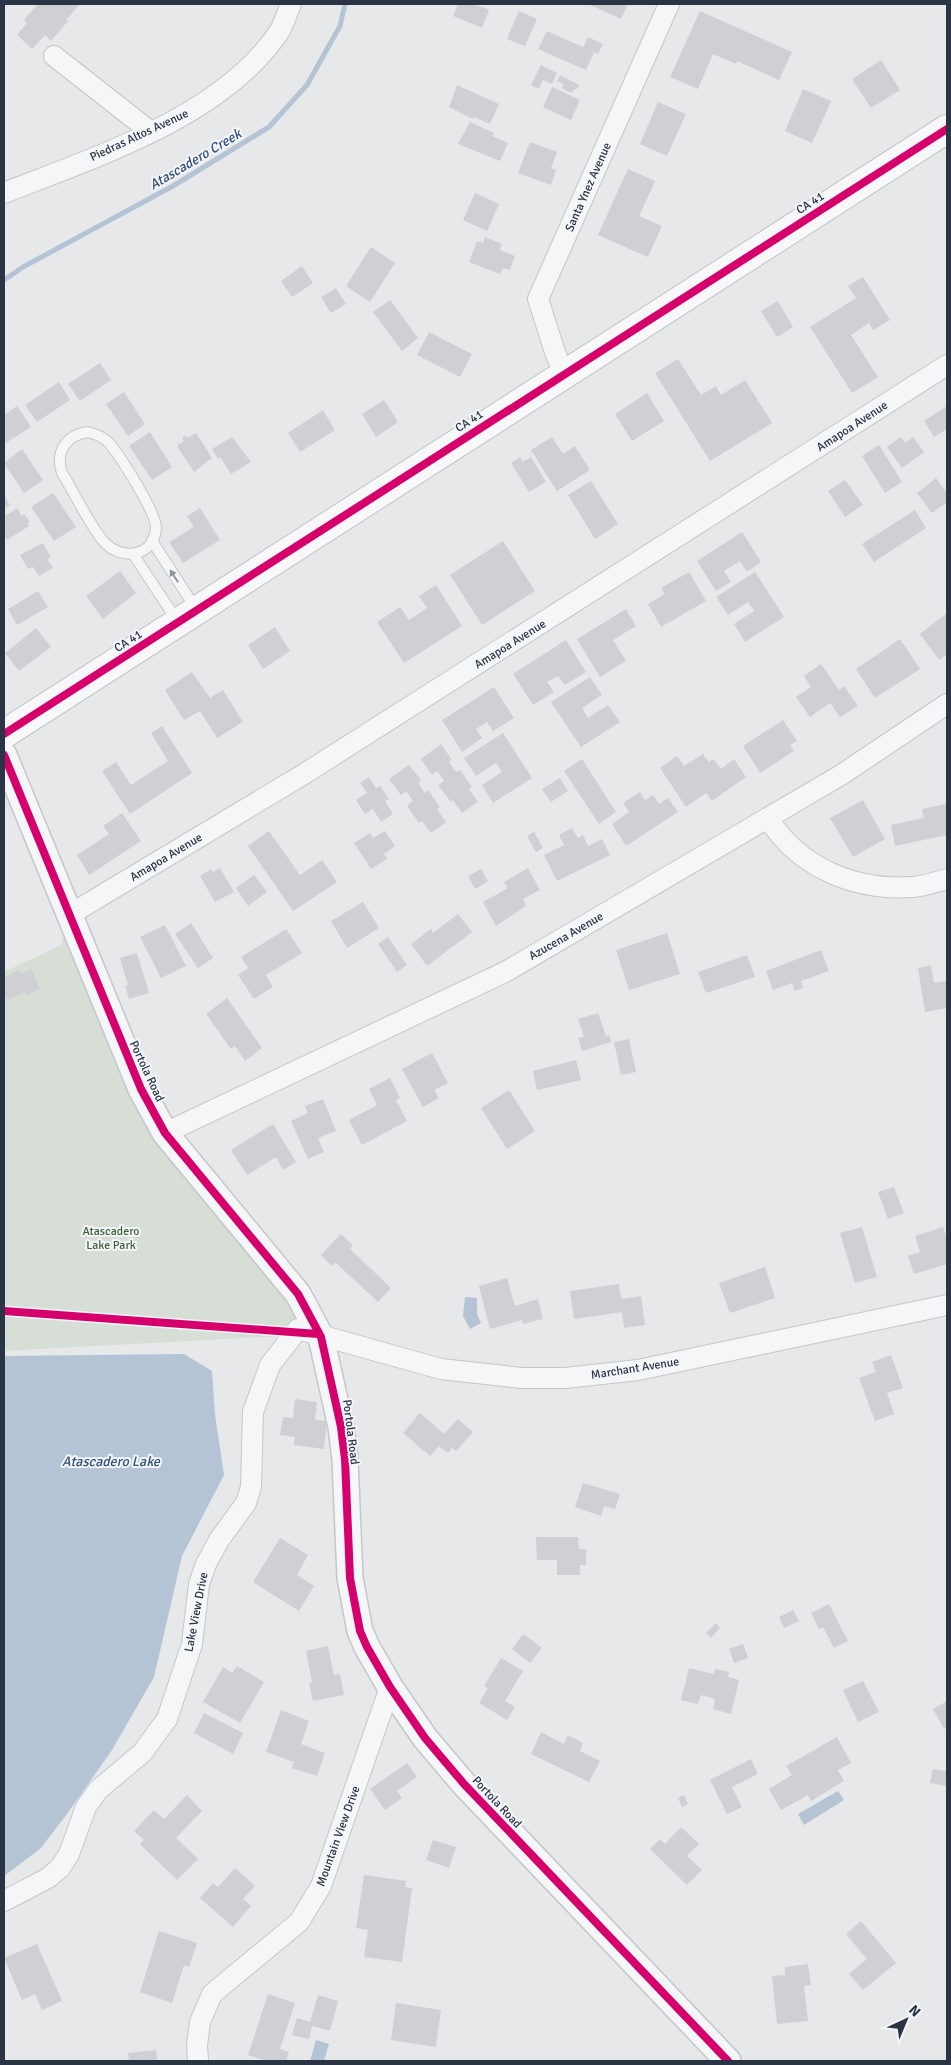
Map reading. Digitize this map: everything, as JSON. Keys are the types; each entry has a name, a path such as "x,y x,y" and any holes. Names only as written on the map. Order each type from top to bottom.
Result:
{"main road":[{"name":"CA 41","path":"4,734 947,129"}],"street":[{"name":"Piedras Altos Avenue","path":"4,193 73,166 151,132 204,103 243,73 279,31 291,4"},
{"name":"Santa Ynez Avenue","path":"564,373 556,355 538,299 669,4"},
{"path":"54,56 151,132"},
{"name":"Amapoa Avenue","path":"69,916 304,774 947,365"},
{"name":"Azucena Avenue","path":"165,1133 507,971 841,775 947,704"},
{"name":"Portola Road","path":"4,755 141,1088 165,1133 298,1294 321,1337 341,1427 345,1459 348,1554 356,1615 367,1647 390,1687 425,1738 464,1784 728,2061"},
{"path":"768,818 796,852 816,866 838,877 861,884 914,887 947,879"},
{"name":"Marchant Avenue","path":"321,1337 441,1369 522,1378 565,1378 638,1370 947,1305"},
{"name":"Lake View Drive","path":"4,1901 48,1878 60,1868 69,1854 86,1807 98,1790 112,1776 142,1753 167,1720 192,1644 200,1584 206,1564 219,1540 246,1503 251,1487 253,1412 270,1365 298,1329 321,1337"},
{"name":"Mountain View Drive","path":"198,2061 197,2045 200,2022 212,1994 299,1922 321,1886 390,1687"}],"lane":[{"path":"88,432 98,434 108,443 152,509 156,528 152,541 140,552 133,554 118,552 105,542 62,473 58,462 60,453 69,439 78,433 88,432"},
{"path":"152,541 187,616"},
{"path":"133,554 187,616"}],"green space":[{"name":"Atascadero Lake Park","path":"69,916 164,1137 318,1334 4,1351 4,972 61,945"}],"water":[{"path":"465,1297 477,1298 477,1314 481,1323 470,1329 463,1316"},
{"name":"Atascadero Lake","path":"184,1354 212,1371 215,1415 224,1475 182,1556 154,1677 112,1750 67,1814 40,1849 4,1876 4,1356"},
{"path":"838,1791 844,1800 804,1825 798,1814"},
{"path":"316,2040 329,2044 324,2061 310,2061"}],"building":[{"path":"38,4 79,5 51,41 45,35 32,49 17,35 27,23 24,20"},
{"path":"458,4 474,4 489,10 482,28 453,16"},
{"path":"588,4 628,4 621,19"},
{"path":"519,11 537,19 525,46 507,39"},
{"path":"700,11 792,52 779,80 737,61 736,64 713,54 698,89 670,77"},
{"path":"547,31 583,47 588,37 603,44 598,54 594,52 586,70 538,49"},
{"path":"881,60 900,90 871,108 852,79"},
{"path":"541,65 557,73 552,84 543,80 539,89 531,85"},
{"path":"560,75 579,85 576,90 574,89 572,93 562,88 564,84 557,81"},
{"path":"457,85 499,104 490,124 474,117 473,119 449,107"},
{"path":"552,87 580,100 571,120 543,107"},
{"path":"803,89 831,101 812,143 785,131"},
{"path":"658,102 686,114 667,156 640,144"},
{"path":"470,122 494,133 492,136 508,143 500,161 458,144"},
{"path":"530,142 557,152 551,168 556,170 551,185 518,173"},
{"path":"628,169 655,181 639,216 662,226 648,257 598,235"},
{"path":"475,193 499,204 487,231 463,220"},
{"path":"485,237 502,244 500,250 515,256 510,270 503,268 500,274 469,262 477,241 483,243"},
{"path":"371,247 395,263 370,302 346,286"},
{"path":"302,266 313,283 292,297 281,281"},
{"path":"863,277 890,320 873,330 869,323 851,335 878,377 852,393 810,327 856,298 848,286"},
{"path":"336,288 346,304 331,313 321,297"},
{"path":"390,300 418,338 402,351 373,312"},
{"path":"778,301 793,327 777,337 761,311"},
{"path":"429,332 472,354 460,377 417,355"},
{"path":"678,359 701,395 716,386 721,395 745,380 772,423 710,461 655,373"},
{"path":"100,363 111,380 80,401 68,384"},
{"path":"59,382 70,400 37,422 25,405"},
{"path":"124,392 145,424 128,436 106,404"},
{"path":"647,393 664,421 632,441 615,414"},
{"path":"384,400 398,422 376,437 362,414"},
{"path":"17,406 31,427 4,444 4,415"},
{"path":"947,406 947,429 934,437 924,421"},
{"path":"323,410 335,430 300,452 288,433"},
{"path":"150,432 172,467 152,480 129,446"},
{"path":"196,433 212,458 194,472 177,446 184,441 182,438 186,435 187,438"},
{"path":"232,437 251,462 231,474 220,457 218,459 212,449"},
{"path":"552,437 563,454 575,446 590,470 557,491 531,450"},
{"path":"901,437 905,443 913,437 924,452 902,468 887,447"},
{"path":"879,445 902,482 885,493 862,456"},
{"path":"22,449 43,480 24,493 4,463"},
{"path":"520,457 523,462 531,457 546,482 529,492 511,463"},
{"path":"936,478 947,493 947,502 932,513 917,493"},
{"path":"845,480 863,505 845,517 828,491"},
{"path":"591,481 618,524 595,539 568,495"},
{"path":"53,493 76,527 54,541 31,507"},
{"path":"4,496 10,505 4,509"},
{"path":"17,508 22,516 24,514 30,522 27,523 29,526 7,540 4,534 4,517"},
{"path":"200,508 220,540 183,563 169,542 194,527 187,516"},
{"path":"915,510 926,528 874,562 862,544"},
{"path":"742,532 761,562 747,572 740,561 724,571 731,582 716,591 697,561"},
{"path":"503,541 535,591 482,625 450,575"},
{"path":"43,543 51,557 47,559 53,568 39,576 33,567 28,569 20,555"},
{"path":"120,571 136,593 103,619 86,596"},
{"path":"689,572 706,601 661,627 648,604 665,594 661,588"},
{"path":"755,572 784,617 745,642 734,624 754,611 751,606 748,602 728,615 716,597"},
{"path":"436,585 462,626 404,663 377,622 400,607 409,620 427,608 419,596"},
{"path":"38,591 48,607 17,625 8,609"},
{"path":"626,609 636,626 613,640 626,661 600,677 577,639"},
{"path":"947,613 947,654 939,660 920,634"},
{"path":"275,627 290,651 263,669 248,645"},
{"path":"36,628 51,647 19,671 5,653"},
{"path":"900,639 920,669 875,698 856,669"},
{"path":"566,640 586,672 565,685 558,676 547,682 554,692 533,705 513,674"},
{"path":"821,664 839,690 844,686 858,706 840,717 830,703 810,717 796,697 811,687 804,676"},
{"path":"192,672 210,698 223,690 243,722 217,738 200,711 184,720 165,690"},
{"path":"590,677 602,695 582,708 588,718 608,705 620,722 581,747 551,702"},
{"path":"494,687 514,718 493,731 487,722 476,729 482,738 462,752 442,720"},
{"path":"783,720 797,741 790,745 794,751 760,773 743,746"},
{"path":"162,726 192,773 130,814 102,771 116,762 131,785 168,761 151,733"},
{"path":"503,733 532,778 493,803 482,785 502,772 496,763 476,776 464,758"},
{"path":"441,744 452,760 449,762 456,772 460,770 472,787 469,789 478,802 462,813 453,800 451,802 438,785 444,781 437,771 432,775 421,759"},
{"path":"703,754 709,762 713,759 721,769 734,759 746,777 712,801 706,793 686,807 660,768 677,756 684,766"},
{"path":"582,759 616,812 599,824 564,771"},
{"path":"409,765 421,780 418,783 425,793 428,790 440,807 437,809 446,822 431,833 422,821 419,823 407,806 413,801 406,791 401,795 389,779"},
{"path":"369,777 376,788 380,786 389,799 385,801 393,814 381,822 373,809 365,814 356,800 367,793 360,783"},
{"path":"560,778 568,791 551,802 542,789"},
{"path":"640,792 645,800 653,795 659,804 668,798 678,812 626,846 612,824 629,812 623,803"},
{"path":"863,800 885,839 853,857 830,818"},
{"path":"946,804 947,835 895,846 891,825 924,818 922,809"},
{"path":"122,813 141,841 89,875 77,855 109,834 103,826"},
{"path":"572,828 578,838 583,835 588,846 602,839 610,855 557,881 544,855 564,845 559,835"},
{"path":"269,831 300,875 322,860 337,882 293,911 248,846"},
{"path":"385,831 395,846 384,854 387,859 371,869 354,843 370,833 373,838"},
{"path":"534,832 543,848 536,852 527,836"},
{"path":"220,868 234,892 215,902 200,876 211,869 213,872"},
{"path":"528,868 540,890 523,899 526,906 496,926 483,902 508,888 504,882"},
{"path":"481,869 488,881 475,889 468,876"},
{"path":"254,875 267,892 248,906 236,888"},
{"path":"363,902 379,928 347,948 331,921"},
{"path":"458,914 472,932 427,966 411,944 431,929 433,933"},
{"path":"191,923 213,958 198,968 175,934"},
{"path":"165,925 186,966 161,978 140,937"},
{"path":"286,929 302,953 266,975 273,987 254,999 238,975 248,968 241,957"},
{"path":"667,933 680,974 629,990 616,950"},
{"path":"388,937 407,965 397,972 378,944"},
{"path":"821,950 829,971 801,981 803,988 795,991 792,983 773,990 766,971"},
{"path":"137,953 149,993 129,999 125,986 128,985 120,958"},
{"path":"747,955 755,977 706,993 698,972"},
{"path":"931,965 934,983 947,981 947,1008 925,1012 918,968"},
{"path":"31,969 40,989 26,995 25,992 7,1000 4,992 4,978 19,970 21,974"},
{"path":"227,998 262,1048 245,1061 235,1046 231,1049 206,1014"},
{"path":"598,1013 606,1036 609,1035 611,1042 582,1051 578,1038 584,1037 578,1019"},
{"path":"629,1039 636,1072 621,1075 614,1042"},
{"path":"432,1053 448,1083 434,1090 439,1098 423,1107 402,1069"},
{"path":"576,1060 581,1080 537,1090 533,1071"},
{"path":"390,1078 400,1098 396,1100 407,1121 362,1145 349,1120 377,1105 369,1089"},
{"path":"509,1090 535,1131 507,1149 481,1108"},
{"path":"323,1099 336,1131 318,1138 324,1152 308,1159 291,1121 308,1113 305,1106"},
{"path":"273,1124 296,1162 283,1170 276,1157 247,1175 231,1150"},
{"path":"894,1187 904,1213 888,1219 878,1192"},
{"path":"862,1227 877,1277 855,1283 840,1233"},
{"path":"943,1227 947,1240 947,1264 914,1274 908,1256 920,1252 915,1236"},
{"path":"341,1234 353,1245 350,1249 391,1288 378,1302 335,1262 332,1266 321,1255"},
{"path":"765,1267 775,1298 730,1313 719,1283"},
{"path":"507,1278 515,1306 538,1299 543,1319 523,1324 522,1320 490,1329 479,1286"},
{"path":"619,1284 621,1299 641,1296 645,1325 624,1328 622,1312 574,1319 570,1291"},
{"path":"891,1355 903,1388 887,1393 894,1414 875,1421 859,1378 876,1372 872,1362"},
{"path":"295,1399 317,1402 315,1420 327,1421 324,1449 294,1445 295,1437 280,1435 283,1417 293,1418"},
{"path":"420,1413 444,1434 458,1419 473,1432 456,1451 452,1448 448,1453 439,1446 430,1456 403,1433"},
{"path":"583,1483 620,1494 615,1509 604,1506 601,1516 575,1507"},
{"path":"536,1537 578,1537 579,1549 586,1549 586,1565 580,1565 580,1575 557,1575 557,1560 537,1560"},
{"path":"280,1538 308,1555 297,1575 314,1586 299,1611 253,1582"},
{"path":"829,1604 848,1641 834,1648 823,1627 819,1629 811,1613"},
{"path":"793,1610 799,1621 784,1628 779,1617"},
{"path":"716,1623 720,1628 711,1638 706,1633"},
{"path":"523,1634 542,1648 530,1663 512,1649"},
{"path":"743,1644 748,1658 734,1663 729,1649"},
{"path":"328,1646 334,1675 340,1674 344,1695 313,1701 309,1683 312,1682 306,1651"},
{"path":"501,1658 523,1671 505,1701 515,1707 507,1720 479,1703 488,1688 484,1686"},
{"path":"237,1666 264,1682 240,1723 203,1702 223,1667 232,1673"},
{"path":"689,1668 714,1674 715,1669 729,1672 728,1677 739,1680 731,1714 713,1709 715,1699 701,1695 698,1704 681,1700"},
{"path":"863,1681 879,1712 858,1722 843,1690"},
{"path":"947,1701 947,1727 944,1729 933,1709"},
{"path":"281,1710 309,1721 301,1744 325,1753 317,1776 292,1768 294,1762 266,1752"},
{"path":"204,1713 243,1733 233,1754 194,1733"},
{"path":"541,1732 564,1744 568,1735 583,1743 580,1751 600,1761 589,1782 531,1754"},
{"path":"837,1737 851,1763 838,1770 844,1781 811,1801 808,1795 781,1810 769,1789 792,1775 786,1766"},
{"path":"751,1759 758,1774 732,1787 742,1807 727,1814 710,1780"},
{"path":"407,1763 417,1777 397,1791 402,1798 385,1810 370,1789"},
{"path":"933,1769 947,1771 947,1786 930,1783"},
{"path":"187,1795 202,1811 176,1838 198,1859 177,1880 140,1844 144,1840 134,1831 154,1810 164,1819"},
{"path":"684,1795 688,1804 682,1807 678,1798"},
{"path":"681,1827 699,1844 687,1856 702,1870 687,1885 650,1849 660,1839 665,1844"},
{"path":"433,1840 456,1847 449,1868 426,1860"},
{"path":"235,1868 255,1886 243,1899 251,1906 233,1927 200,1898 213,1883 218,1887"},
{"path":"364,1875 406,1881 405,1887 412,1888 402,1962 364,1957 368,1930 356,1928"},
{"path":"861,1921 896,1963 863,1990 849,1974 867,1959 846,1934"},
{"path":"159,1931 197,1943 189,1967 184,1965 172,2003 140,1992"},
{"path":"37,1944 62,2001 42,2010 35,1994 22,2000 4,1958"},
{"path":"808,1964 811,1985 804,1986 808,2021 777,2024 772,1976 785,1975 785,1967"},
{"path":"268,1994 295,2003 280,2049 289,2052 286,2061 267,2061 248,2055"},
{"path":"318,1995 338,2001 330,2031 312,2026 309,2039 292,2035 297,2018 310,2022"},
{"path":"396,2003 441,2010 436,2047 391,2040"},
{"path":"156,2050 157,2061 129,2061 128,2053"}],"waterway":[{"name":"Atascadero Creek","path":"4,280 23,267 173,186 269,127 307,85 340,26 345,4"}],"cycle path":[{"path":"4,734 947,129"},
{"path":"4,755 141,1089 165,1133 298,1294 321,1337 341,1427 345,1459 350,1578 360,1631 367,1647 390,1687 425,1738 464,1784 728,2061"},
{"path":"4,1311 318,1334"}]}
